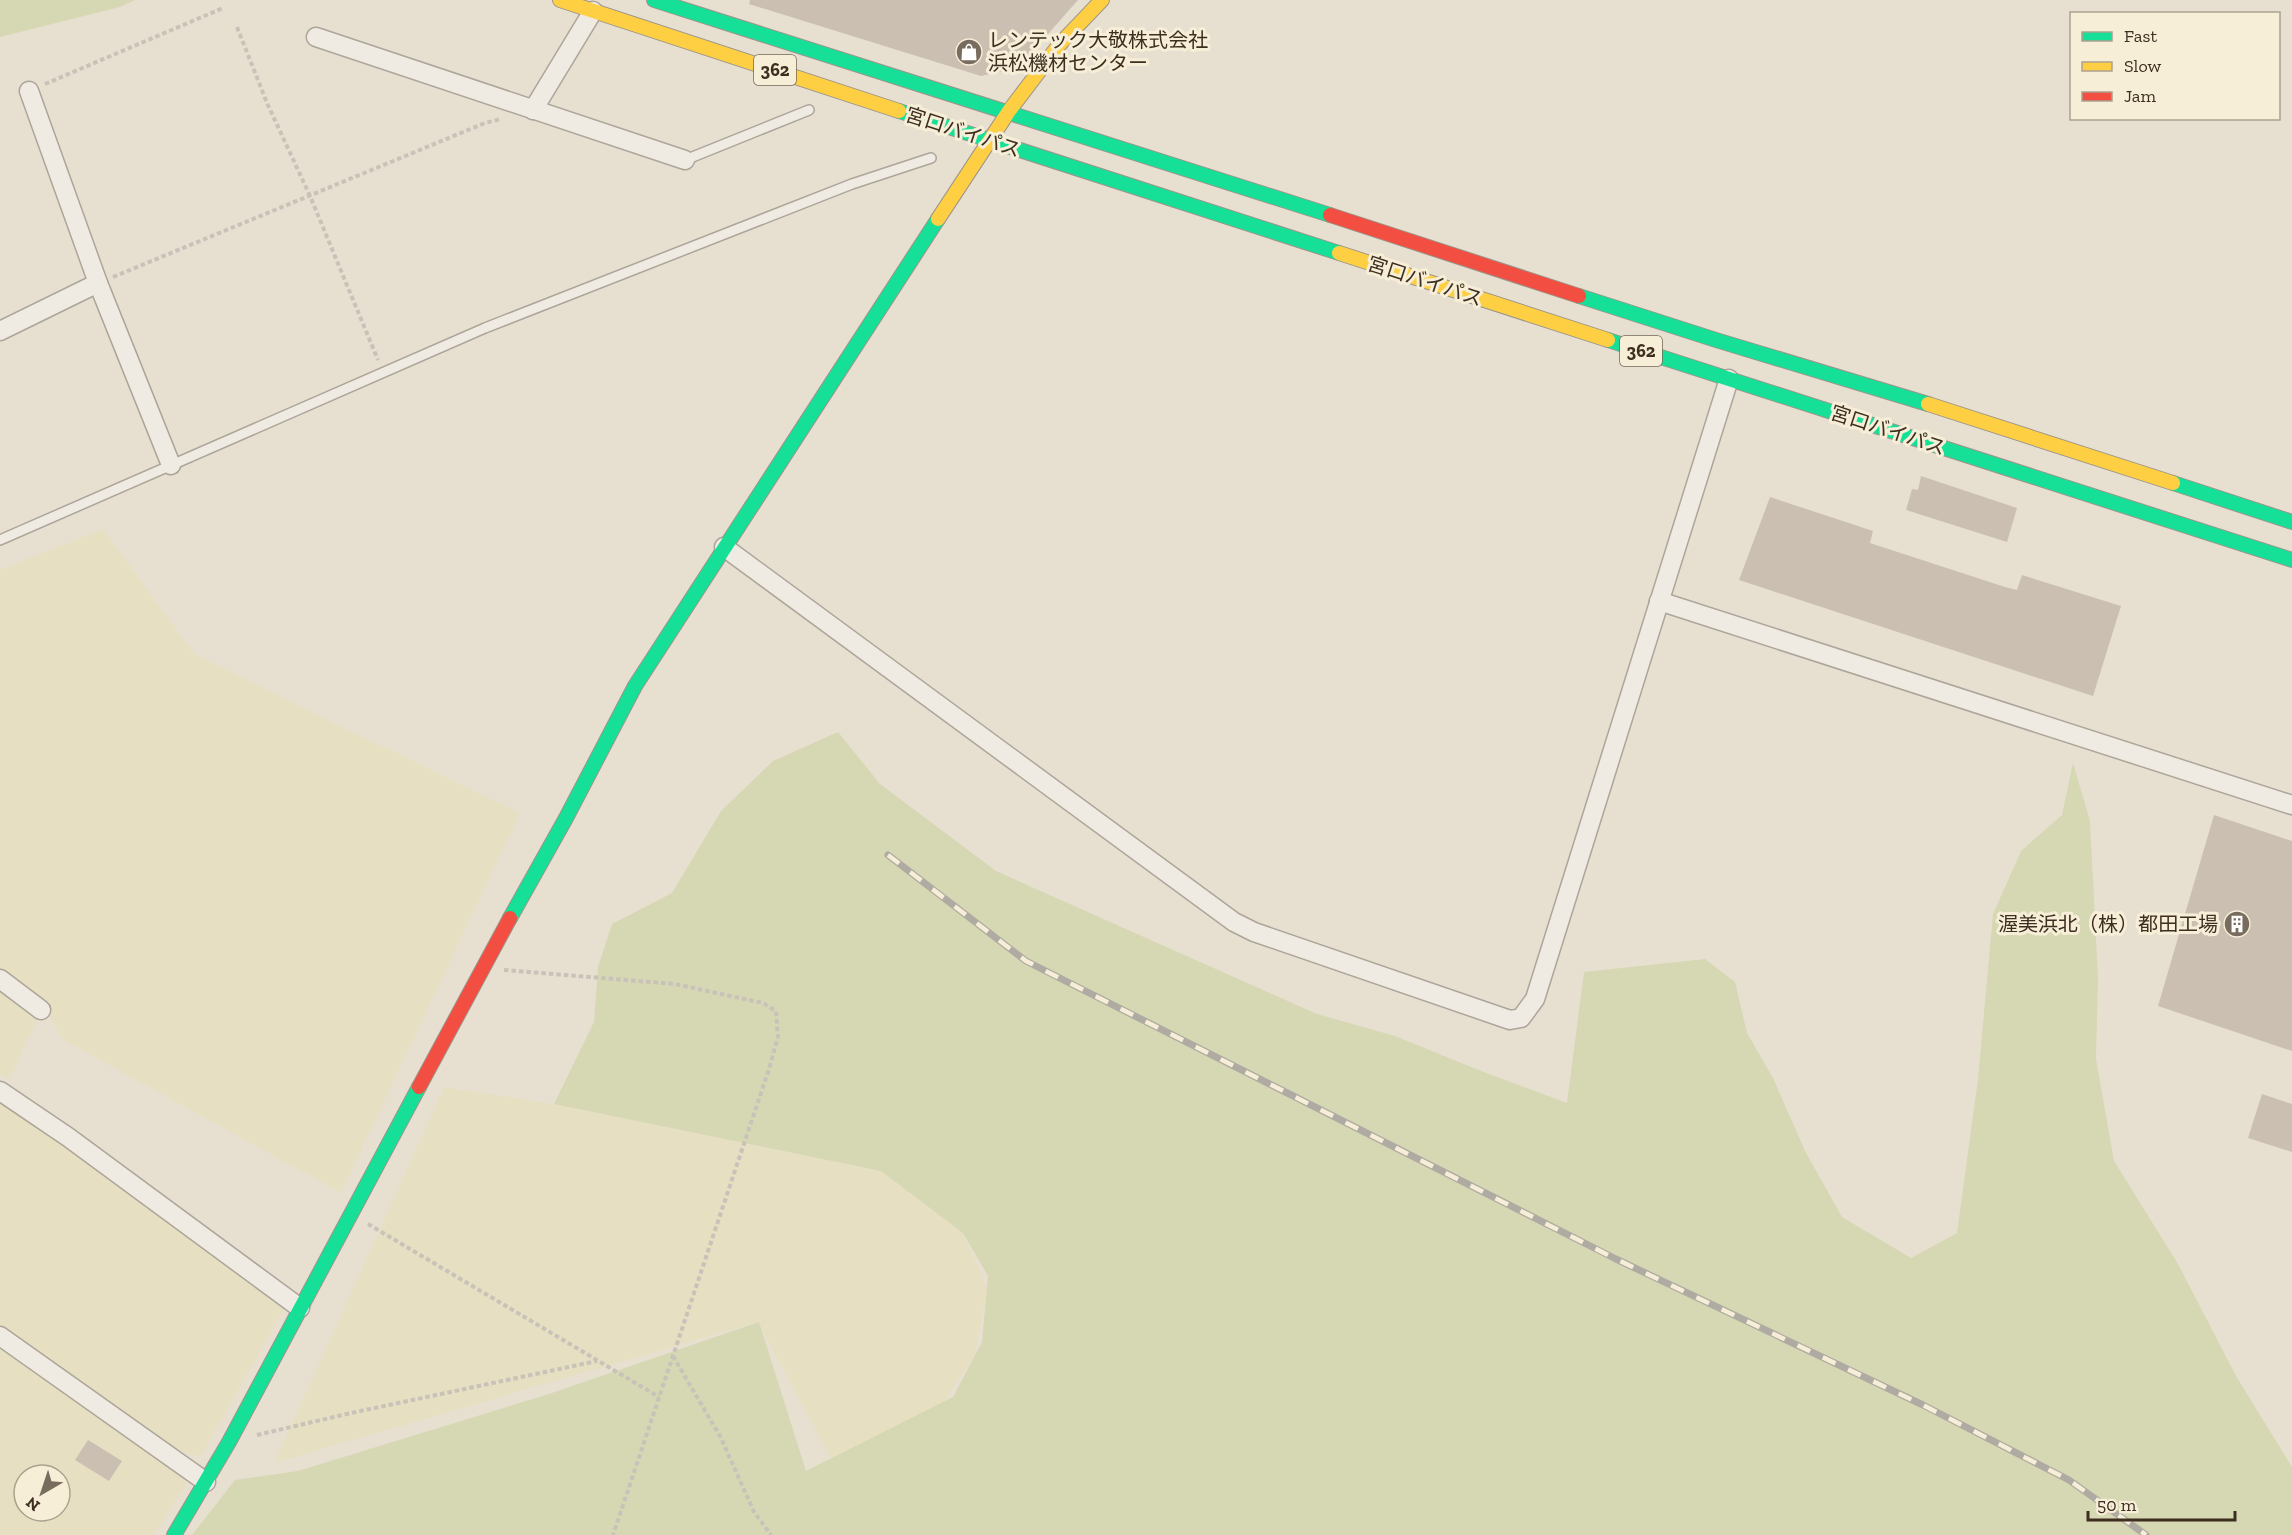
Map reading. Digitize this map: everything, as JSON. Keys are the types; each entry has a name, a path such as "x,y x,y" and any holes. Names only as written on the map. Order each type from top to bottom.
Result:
{"main road":[{"name":"宮口バイパス","path":"560,0 990,141 2292,560"},
{"name":"宮口バイパス","path":"654,0 679,4 1716,340 1960,414 2292,522"},
{"path":"174,1535 229,1442 635,686 1009,111 1052,54 1101,0"}],"street":[{"path":"533,110 593,11"},
{"path":"316,38 685,160"},
{"path":"29,91 98,284 171,465"},
{"path":"0,331 98,284"},
{"path":"724,547 1234,922 1254,933 1510,1020 1521,1018 1535,999 1729,379"},
{"path":"1659,601 2292,805"},
{"path":"0,979 41,1011"},
{"path":"0,1091 68,1137 300,1308"},
{"path":"0,1336 206,1482"}],"lane":[{"path":"685,160 809,110"},
{"path":"0,540 496,323 852,184 931,158"}],"path":[{"path":"29,91 223,8"},
{"path":"237,27 267,103 310,196 384,372"},
{"path":"98,284 485,123 504,118"},
{"path":"482,968 675,984 763,1003 776,1011 778,1037 769,1070 613,1535"},
{"path":"351,1214 659,1397"},
{"path":"673,1355 721,1438 754,1512 771,1535"},
{"path":"229,1442 351,1413 597,1361"}],"shaded area":[{"path":"103,529 195,655 520,813 341,1193 62,1039 44,1005 9,1080 0,1074 0,570"},
{"path":"444,1087 554,1104 881,1171 963,1233 987,1289 975,1355 943,1403 831,1459 758,1322 274,1463"},
{"path":"0,1099 284,1309 202,1454 191,1456 166,1442 0,1326"},
{"path":"0,1345 184,1472 186,1484 154,1535 0,1535"}],"green space":[{"path":"0,0 135,0 120,7 0,37"},
{"path":"838,732 880,784 996,871 1317,1014 1395,1036 1567,1103 1584,972 1705,959 1735,982 1747,1033 1773,1078 1805,1151 1842,1217 1911,1258 1957,1233 1978,1079 1993,914 2021,851 2062,815 2073,763 2090,821 2098,978 2096,1059 2114,1161 2178,1264 2236,1376 2292,1467 2292,1535 192,1535 235,1480 298,1471 549,1394 759,1322 806,1471 953,1397 982,1342 988,1276 963,1233 881,1171 554,1104 594,1022 598,967 612,924 672,893 721,811 773,761"}],"building":[{"name":"レンテック大敬株式会社 浜松機材センター","path":"750,0 1078,0 1018,68 981,76 749,4"},
{"path":"1921,476 2017,508 2007,542 1906,510 1912,489 1918,490"},
{"path":"1770,497 1873,531 1870,543 2005,587 2017,590 2022,575 2121,606 2093,696 1739,580"},
{"name":"渥美浜北（株）都田工場","path":"2214,815 2292,841 2292,1051 2158,1006"},
{"path":"2262,1094 2292,1104 2292,1152 2248,1138"},
{"path":"88,1440 122,1461 109,1481 75,1460"}],"railway":[{"path":"888,855 1026,961 1616,1259 1923,1405 2069,1480 2146,1535"}],"traffic: fast":[{"path":"654,0 1330,215"},
{"path":"899,111 1339,253"},
{"path":"510,918 566,818 635,686 938,219"},
{"path":"1579,296 1928,404"},
{"path":"1608,340 2292,560"},
{"path":"2173,483 2292,522"},
{"path":"174,1535 229,1442 419,1087"}],"traffic: slow":[{"path":"560,0 899,111"},
{"path":"938,219 1009,111 1059,45 1102,0"},
{"path":"1339,253 1608,340"},
{"path":"1928,404 2173,483"}],"traffic: jam":[{"path":"1330,215 1579,296"},
{"path":"419,1087 510,918"}],"place":[{"name":"レンテック大敬株式会社 浜松機材センター","path":"969,52"},
{"name":"渥美浜北（株）都田工場","path":"2237,924"}]}
